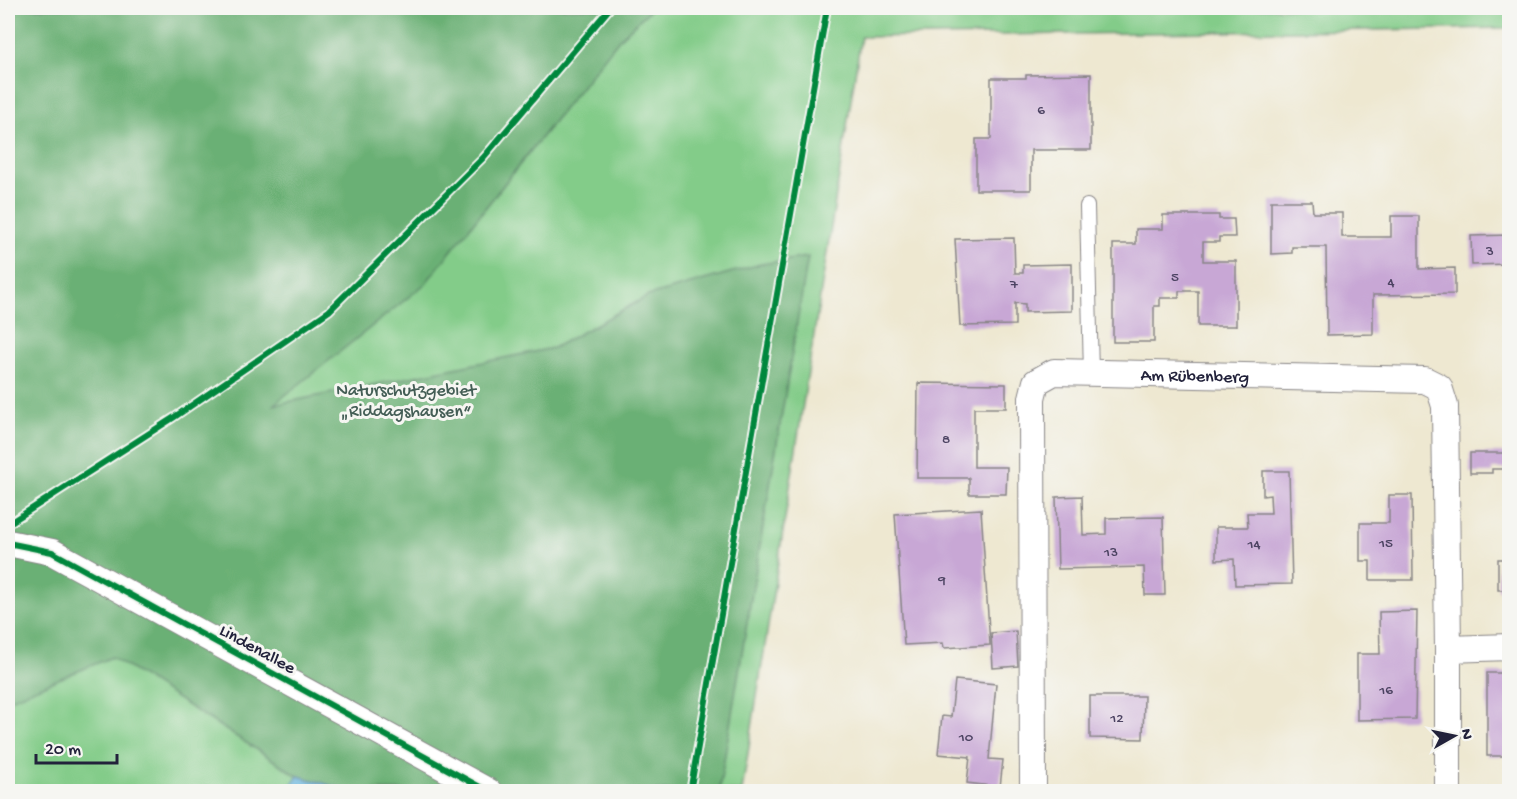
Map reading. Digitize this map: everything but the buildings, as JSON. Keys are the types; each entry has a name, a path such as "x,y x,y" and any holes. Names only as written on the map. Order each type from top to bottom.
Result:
{"street":[{"name":"Am Rübenberg","path":"1033,792 1032,399 1036,382 1054,372 1425,380 1439,387 1445,406 1448,792"},
{"name":"Lindenallee","path":"8,543 52,552 489,792"},
{"path":"1448,649 1509,647"}],"lane":[{"path":"1087,206 1091,374"}],"green space":[{"name":"Naturschutzgebiet „Riddagshausen“","path":"8,8 1509,8 1510,28 861,37 742,791 8,792"},
{"name":"Naturschutzgebiet „Riddagshausen“","path":"8,8 652,8 620,38 425,284 273,405 553,348 648,296 761,264 808,257 719,791 350,791 298,776 112,657 8,700"}],"water":[{"path":"298,776 350,791 287,791"}],"cycle path":[{"path":"8,524 173,418 329,311 483,158 610,8"},
{"path":"690,792 827,8"},
{"path":"8,543 52,552 489,792"}]}
